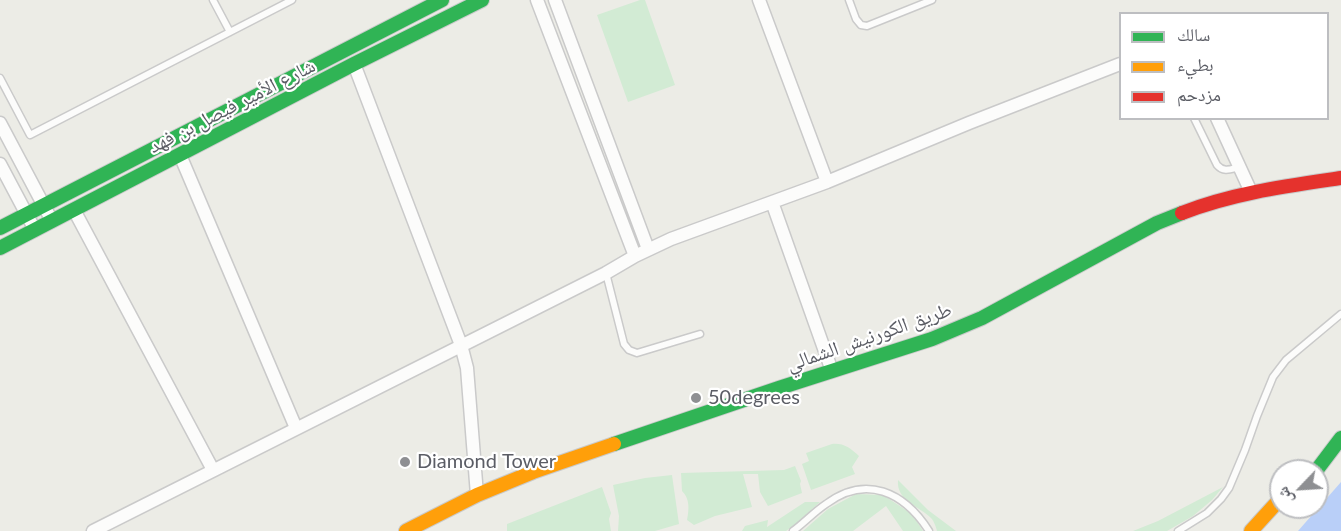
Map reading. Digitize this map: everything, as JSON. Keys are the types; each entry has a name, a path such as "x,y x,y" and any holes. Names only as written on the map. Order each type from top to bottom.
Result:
{"main road":[{"name":"شارع الأمير فيصل بن فهد","path":"0,228 442,0"},
{"name":"شارع الأمير فيصل بن فهد","path":"0,248 482,0"},
{"name":"طريق الكورنيش الشمالي","path":"406,531 477,495 533,472 932,339 990,314 1156,223 1200,206 1251,192 1341,178"},
{"path":"1325,459 1341,438"},
{"path":"1251,531 1269,511"}],"street":[{"path":"537,0 635,256"},
{"path":"555,0 648,249"},
{"path":"759,0 827,182"},
{"path":"354,64 461,345 467,368 477,495"},
{"path":"93,531 606,273 648,249 827,182 1119,64"},
{"path":"1218,120 1251,192"},
{"path":"0,123 52,221"},
{"path":"180,155 296,428"},
{"path":"0,164 35,230"},
{"path":"772,202 832,372"},
{"path":"74,210 213,470"}],"lane":[{"path":"213,0 230,32"},
{"path":"0,78 30,135 292,0"},
{"path":"849,0 856,19 861,25 867,26 932,0"},
{"path":"1195,120 1221,169 1227,171 1240,167"},
{"path":"606,273 624,344 629,350 637,353 700,334"},
{"path":"1178,531 1207,513 1229,488 1274,377 1286,360 1341,314"},
{"path":"793,531 827,503 866,488 886,491 901,501 917,514 929,531"}],"green space":[{"path":"645,0 675,85 628,102 597,15"},
{"path":"832,444 847,447 859,456 852,467 855,474 811,490 802,464 809,461 806,453"},
{"path":"795,466 801,481 802,493 768,506 760,492 758,474 743,474 752,507 715,516 694,525 687,520 688,504 682,491 681,473 784,470"},
{"path":"672,475 679,524 655,531 618,531 619,516 613,485"},
{"path":"898,480 928,510 956,531 937,531 931,518 904,498 898,487"},
{"path":"602,487 611,513 609,519 611,531 507,531 507,524"},
{"path":"1223,487 1193,516 1167,531 1133,531 1158,521"},
{"path":"856,494 883,495 912,514 923,531 903,531 886,506 853,531 803,531 828,509"},
{"path":"805,502 820,502 786,531 742,531 745,526 768,520 767,527"}],"water":[{"path":"1341,482 1341,531 1298,531 1309,519 1329,519 1329,496"}],"traffic: fast":[{"path":"0,228 442,0"},
{"path":"0,248 482,0"},
{"path":"614,444 932,339 982,318 1157,223 1182,213"},
{"path":"1325,459 1341,438"}],"traffic: slow":[{"path":"406,531 477,495 533,472 614,444"},
{"path":"1251,531 1269,511"}],"traffic: jam":[{"path":"1182,213 1240,195 1341,178"}],"place":[{"name":"50degrees","path":"696,398"},
{"name":"Diamond Tower","path":"405,462"}]}
